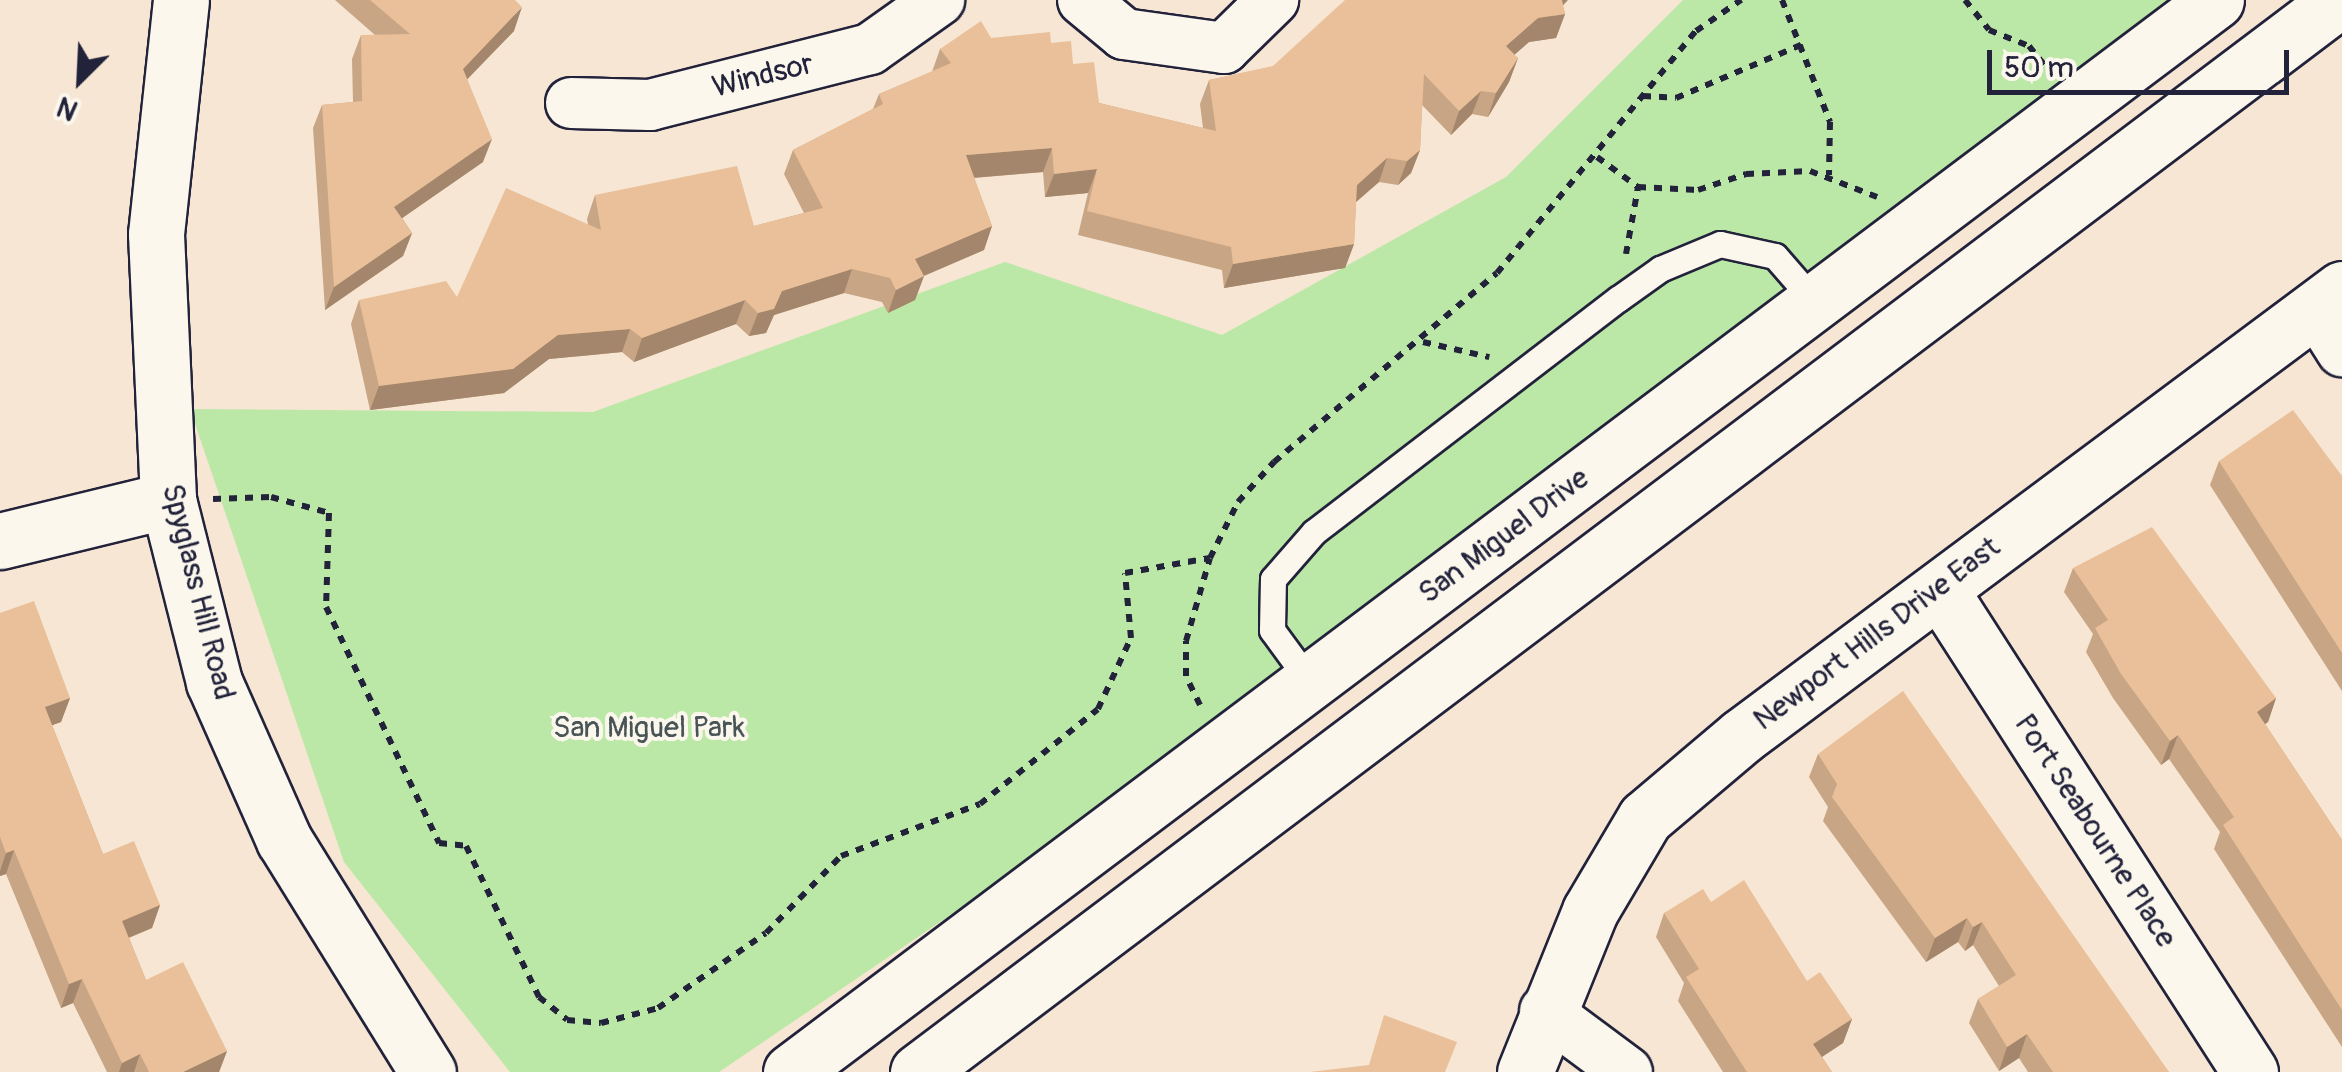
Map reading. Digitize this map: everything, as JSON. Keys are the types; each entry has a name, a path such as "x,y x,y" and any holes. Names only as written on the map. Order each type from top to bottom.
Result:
{"main road":[{"name":"Spyglass Hill Road","path":"182,0 156,234 168,500 214,682 284,840 428,1072"},
{"name":"San Miguel Drive","path":"790,1072 2216,0"},
{"path":"918,1072 2340,0"},
{"name":"Newport Hills Drive East","path":"1525,1072 1544,1011 1645,818 1940,590 2333,317"},
{"path":"0,541 168,500"},
{"name":"Port Seabourne Place","path":"1940,590 2250,1072"}],"street":[{"name":"Windsor","path":"571,102 650,106 870,49 939,0"},
{"path":"1083,0 1124,34 1224,48 1273,0"},
{"path":"1544,1011 1627,1072"}],"lane":[{"path":"1310,682 1272,630 1273,579 1314,532 1618,299 1660,268 1720,244 1775,256 1815,302"}],"path":[{"path":"1222,749 1186,676 1210,558 1238,502 1274,462 1422,342 1497,273 1696,31 1740,0"},
{"path":"1782,0 1830,122 1829,176"},
{"path":"1965,0 1988,30 2029,46 2076,105"},
{"path":"1642,96 1676,98 1802,45"},
{"path":"1597,156 1638,187 1829,176 1854,180 1917,226"},
{"path":"1618,299 1638,187"},
{"path":"1422,342 1531,366"},
{"path":"168,500 271,497 328,513 326,606 439,843 466,846 539,997 567,1020 601,1024 658,1008 766,933 842,856 980,804 1098,709 1131,638 1124,573 1210,558"}],"green space":[{"name":"San Miguel Park","path":"1683,0 2200,0 1251,711 719,1072 510,1072 344,862 190,409 593,412 1005,262 1222,335 1506,177"}],"building":[{"path":"370,0 515,0 522,7 463,69 492,139 394,207 412,233 334,287 322,105 362,101 361,35 410,34"},
{"path":"1345,0 1562,0 1565,14 1538,18 1506,46 1518,58 1496,93 1481,91 1459,111 1424,74 1420,150 1407,161 1387,158 1357,185 1354,244 1233,264 1231,247 1087,211 1097,169 1054,174 1052,148 966,155 992,226 915,259 924,276 896,290 890,278 852,269 782,291 774,309 758,313 745,300 642,338 630,329 558,335 513,369 379,386 359,300 446,281 457,297 506,188 601,230 595,195 737,166 754,226 823,208 793,150 883,104 879,94 951,63 940,49 981,21 991,38 1050,32 1051,43 1071,41 1073,64 1094,62 1099,103 1216,131 1209,80 1273,66"},
{"path":"2293,410 2342,476 2342,653 2219,461"},
{"path":"2152,527 2276,698 2257,712 2342,840 2342,1010 2223,825 2234,817 2178,735 2170,741 2121,674 2095,628 2108,620 2073,568"},
{"path":"34,601 70,698 45,707 103,854 134,841 160,905 122,921 146,980 183,962 227,1051 183,1072 149,1072 140,1054 122,1063 82,979 69,984 14,850 6,853 0,837 0,613"},
{"path":"1903,691 2169,1072 2053,1072 2027,1034 2007,1047 1978,999 2016,975 1982,922 1973,927 1967,918 1935,938 1832,797 1837,784 1818,754"},
{"path":"1744,880 1807,981 1820,972 1852,1019 1813,1044 1832,1072 1747,1072 1686,977 1699,969 1664,913 1703,889 1711,902"},
{"path":"1384,1015 1457,1042 1445,1072 1310,1072 1369,1065"}]}
